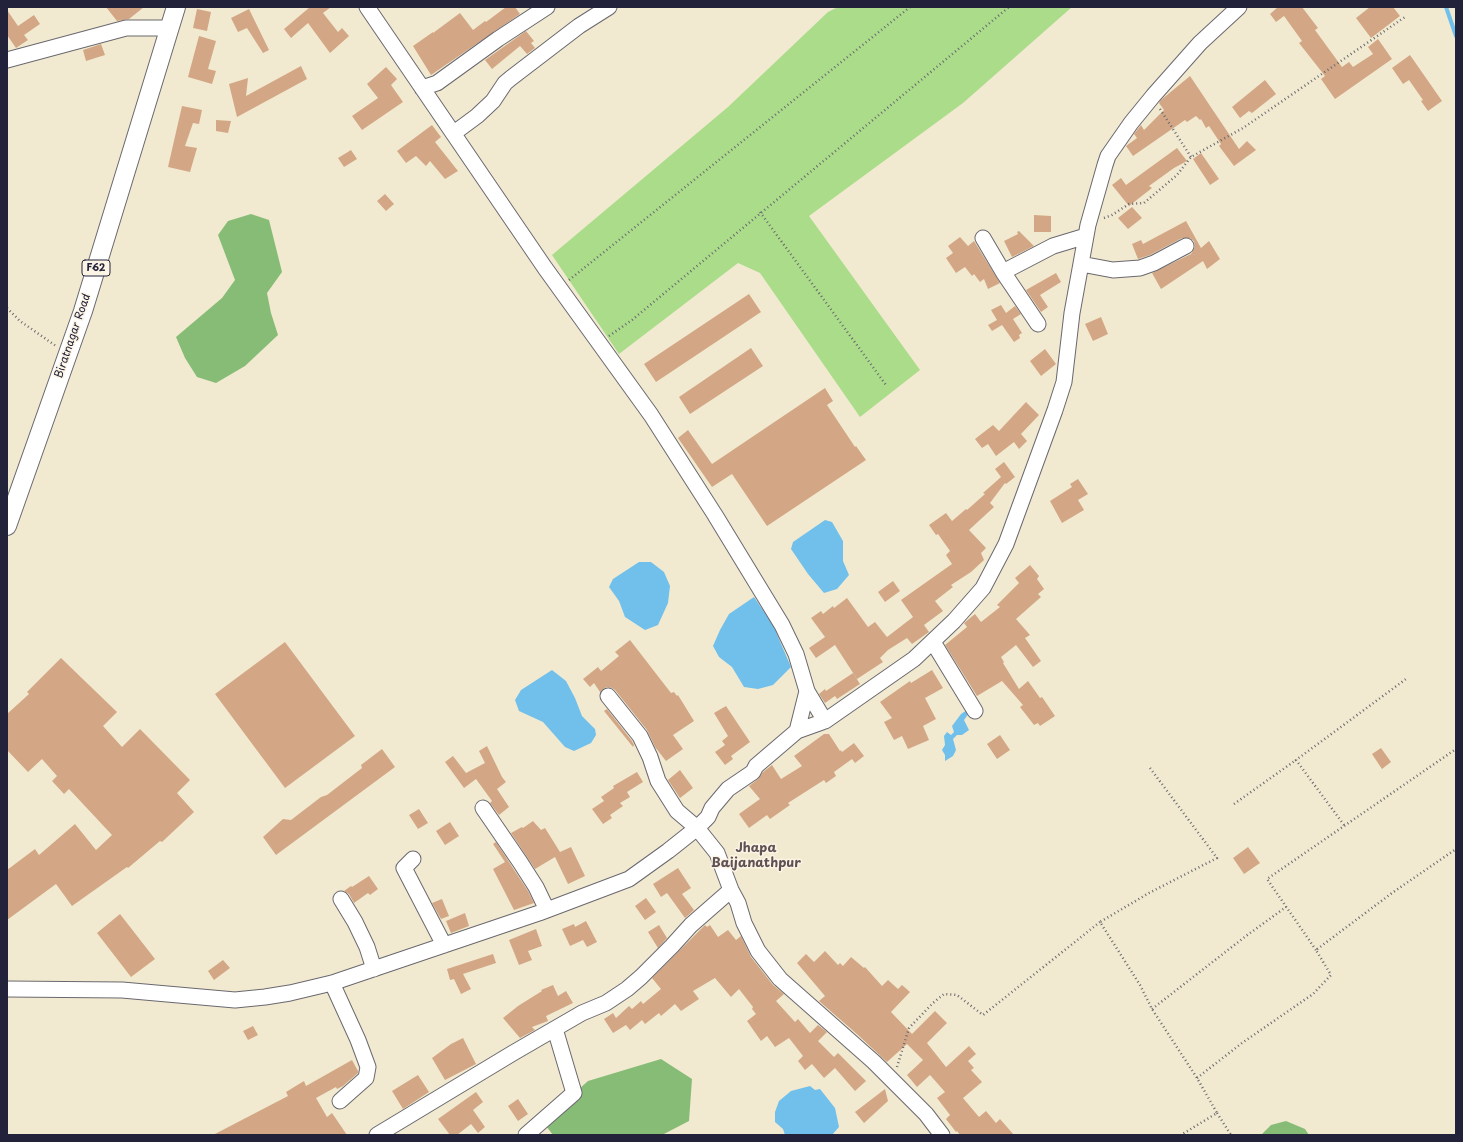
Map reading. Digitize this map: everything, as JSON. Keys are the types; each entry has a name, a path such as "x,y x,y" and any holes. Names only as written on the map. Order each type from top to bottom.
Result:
{"main road":[{"name":"Biratnagar Road","path":"7,526 85,303 176,7"}],"street":[{"path":"367,7 559,288 651,415 715,515 782,625 796,654 807,691 826,721"},
{"path":"422,88 437,83 498,38 547,7"},
{"path":"454,133 477,116 493,101 505,83 511,78 579,26 609,7"},
{"path":"7,989 122,990 235,1000 290,993 332,983 547,910 629,879 697,828 708,817 712,808 728,789 753,772 756,766 797,731 826,721 914,659 954,621 983,588 1006,544 1053,417 1064,382 1072,313 1087,231 1104,165 1108,156 1152,96 1200,43 1239,7"},
{"path":"7,60 126,28 170,28"},
{"path":"1003,272 1053,246 1087,231"},
{"path":"983,238 1003,272 1038,324"},
{"path":"1081,264 1113,270 1140,268 1186,246"},
{"path":"933,642 975,711"},
{"path":"797,731 807,691"},
{"path":"608,696 640,736 650,757 658,781 677,811 697,828 717,853 731,890 738,903 744,924 758,951 780,979 894,1081 926,1114 942,1135"},
{"path":"483,808 536,887 547,910"},
{"path":"414,859 404,868 444,945"},
{"path":"377,1135 513,1053 582,1013 606,1002 628,989 691,925 731,890"},
{"path":"341,899 355,922 367,947 374,969"},
{"path":"332,983 358,1040 368,1067 366,1078 340,1101"},
{"path":"526,1135 574,1093 555,1029"}],"path":[{"path":"559,288 910,7"},
{"path":"597,340 606,337 627,323 1009,7"},
{"path":"1087,231 1129,204 1144,203 1177,175 1191,157 1243,128 1405,17"},
{"path":"1152,96 1191,157"},
{"path":"760,212 886,385"},
{"path":"7,308 20,321 67,354"},
{"path":"1234,804 1406,679"},
{"path":"1197,1078 1242,1043 1313,994 1331,975 1316,950 1267,879 1456,749"},
{"path":"1296,760 1344,825"},
{"path":"894,1081 900,1054 909,1028 933,1003 944,994 957,995 983,1015 1100,922 1149,893 1217,858 1150,768"},
{"path":"1316,950 1392,893 1456,849"},
{"path":"1152,1009 1286,907"},
{"path":"1100,922 1140,985 1152,1009 1197,1078 1231,1135"},
{"path":"1181,1135 1217,1113"}],"green space":[{"path":"838,7 1072,7 963,103 809,216 920,370 860,417 760,273 738,263 619,354 552,255 728,107 828,12"},
{"path":"251,214 269,220 282,272 267,293 278,335 245,366 216,383 197,377 185,358 176,337 222,298 235,280 218,235 228,221"},
{"path":"661,1059 692,1079 689,1121 662,1135 553,1135 546,1126 588,1081"},
{"path":"1286,1121 1305,1129 1309,1135 1261,1135 1271,1125"}],"water":[{"path":"825,520 832,522 843,541 843,561 849,575 837,589 824,593 808,574 791,549 793,542"},
{"path":"639,562 651,562 664,572 670,586 668,603 658,625 645,630 625,617 619,601 609,587 613,579"},
{"path":"754,597 773,625 791,667 773,685 758,689 744,687 732,667 719,657 713,646 729,614"},
{"path":"552,670 566,681 582,716 595,729 596,735 591,743 574,751 565,747 543,722 519,711 515,700 521,690"},
{"path":"967,710 969,713 964,720 969,730 962,735 957,735 953,739 956,750 953,756 945,761 945,755 942,750 945,745 944,736 947,732 951,735 954,732 952,726 961,714"},
{"path":"810,1086 815,1090 820,1089 835,1108 839,1127 832,1135 785,1135 783,1129 775,1122 775,1112 779,1101 791,1091"}],"building":[{"path":"106,7 144,7 129,19 117,21"},
{"path":"310,7 331,7 323,13 338,32 342,28 349,36 330,53 308,23 291,38 284,29"},
{"path":"506,7 515,7 520,14 431,75 413,46 460,13 473,30"},
{"path":"1278,7 1302,7 1318,28 1315,30 1342,67 1349,62 1353,67 1373,54 1368,47 1378,39 1392,59 1335,99 1321,79 1325,76 1299,43 1302,41 1284,16 1276,22 1270,14"},
{"path":"1370,7 1393,7 1400,16 1371,38 1356,18"},
{"path":"197,9 211,12 207,31 193,28"},
{"path":"249,9 269,50 263,53 247,28 238,32 231,18"},
{"path":"7,10 18,26 34,15 40,24 24,35 28,40 16,48 7,35"},
{"path":"526,31 534,41 531,43 535,48 527,54 520,46 492,69 485,60"},
{"path":"199,36 216,41 208,69 216,71 212,84 188,77"},
{"path":"101,44 105,55 86,61 83,50"},
{"path":"1410,55 1442,101 1428,111 1421,101 1423,100 1409,80 1403,84 1392,68"},
{"path":"301,66 307,79 237,117 229,84 248,78 246,96"},
{"path":"386,67 397,79 391,85 403,102 362,130 352,116 378,98 367,84"},
{"path":"1190,76 1239,149 1247,141 1256,150 1234,166 1219,146 1221,144 1209,126 1206,128 1201,119 1200,120 1196,116 1187,122 1185,120 1133,156 1126,146 1137,138 1134,134 1141,125 1144,130 1164,110 1159,103 1161,100"},
{"path":"1265,80 1276,94 1252,113 1249,111 1240,118 1232,107"},
{"path":"182,106 202,110 199,124 193,123 185,146 197,148 190,172 168,167"},
{"path":"216,120 231,121 228,133 216,131"},
{"path":"432,125 441,137 435,142 458,171 445,179 430,161 426,166 416,156 406,163 397,151"},
{"path":"1177,148 1187,161 1174,168 1149,186 1152,188 1129,206 1112,185 1121,178 1126,185"},
{"path":"351,150 357,159 344,167 338,158"},
{"path":"1201,153 1219,179 1210,185 1193,159"},
{"path":"385,194 394,204 386,211 377,201"},
{"path":"1132,207 1142,218 1128,229 1118,218"},
{"path":"1034,215 1051,216 1051,232 1034,232"},
{"path":"1186,221 1201,248 1209,241 1220,259 1207,269 1203,261 1161,289 1152,273 1191,254 1195,247 1194,241 1190,238 1182,238 1150,255 1138,259 1132,244 1141,240 1143,244"},
{"path":"1019,231 1034,246 1012,257 1004,241 1018,234 1017,232"},
{"path":"960,237 968,246 974,241 1000,283 988,289 984,279 980,282 974,274 972,276 965,267 956,273 946,258 953,253 948,246"},
{"path":"1056,273 1061,282 1040,295 1048,307 1041,312 1026,290"},
{"path":"749,294 761,312 656,382 644,364"},
{"path":"1001,305 1006,313 1015,306 1021,314 1013,319 1022,333 1019,335 1020,338 1014,342 1002,325 992,331 988,325 997,320 991,310"},
{"path":"1101,317 1108,334 1093,341 1085,324"},
{"path":"751,348 763,366 690,414 679,397"},
{"path":"1045,349 1056,364 1041,376 1030,361"},
{"path":"825,388 833,401 827,405 855,447 856,446 866,460 767,526 732,474 712,487 678,438 688,430 712,464"},
{"path":"1026,402 1039,415 1021,434 1027,441 1019,449 1014,442 996,456 988,444 982,448 975,439 993,425 999,431"},
{"path":"1004,462 1015,477 1006,484 1005,483 990,503 994,507 969,530 986,548 981,553 984,560 971,572 951,585 953,587 935,601 943,611 924,625 929,632 912,644 907,638 888,650 880,658 883,662 857,679 835,645 816,658 809,648 825,637 811,618 821,611 823,614 833,606 834,608 847,598 868,627 875,622 887,637 913,617 901,600 952,564 946,555 950,551 938,534 936,535 929,525 946,513 952,521 966,509 967,510 1001,477 995,469"},
{"path":"1078,479 1088,494 1078,500 1084,510 1062,523 1050,501 1072,487 1070,484"},
{"path":"1030,565 1039,576 1037,579 1044,589 1038,594 1041,597 1016,619 1030,635 1025,638 1041,661 1033,667 1016,645 1001,657 1019,689 1028,681 1040,698 1042,697 1055,716 1040,726 1038,723 1034,725 1020,707 1023,705 1002,681 977,696 945,645 967,627 964,623 975,614 981,622 1000,607 997,605 1019,583 1015,578"},
{"path":"893,581 900,591 885,602 878,592"},
{"path":"630,640 671,693 674,692 677,696 678,695 694,721 673,735 683,749 666,761 655,747 647,730 615,690 607,687 600,692 594,683 590,687 583,679 598,667 601,671 619,656 615,652"},
{"path":"285,642 355,736 285,788 215,694"},
{"path":"61,658 117,712 103,726 122,747 140,729 190,780 177,793 194,812 162,842 160,841 128,868 127,867 72,906 56,884 7,920 7,870 35,849 39,855 75,824 96,850 112,835 69,789 64,794 52,781 57,776 42,759 28,772 7,750 7,714 29,694 27,692"},
{"path":"932,670 943,688 925,698 936,719 923,726 929,740 908,749 902,736 894,740 884,722 892,718 880,702 910,681 911,683"},
{"path":"853,673 860,684 837,699 835,696 825,703 819,694"},
{"path":"726,706 750,742 731,756 733,759 725,765 715,752 725,745 722,741 728,736 714,713"},
{"path":"607,709 632,741 634,745 633,747 604,711"},
{"path":"824,734 829,734 840,751 841,750 842,752 854,743 864,756 855,763 852,759 834,772 836,776 826,783 824,780 788,803 790,805 770,819 767,815 749,828 739,814 760,799 749,786 772,765 781,779 802,766 794,756"},
{"path":"1000,735 1010,750 997,759 987,744"},
{"path":"487,746 502,777 506,782 497,789 509,807 499,815 490,803 492,801 476,779 464,788 445,762 453,756 466,773 485,763 479,751"},
{"path":"1381,748 1391,762 1382,769 1372,754"},
{"path":"382,749 395,767 276,855 263,837 283,819 291,820 321,797 327,795 362,768 361,765"},
{"path":"680,770 693,788 680,798 668,780"},
{"path":"637,772 643,782 627,792 630,797 620,803 623,806 610,815 612,818 603,824 592,809 604,801 601,797 614,788 613,786"},
{"path":"419,809 428,823 418,829 409,815"},
{"path":"533,821 541,830 545,828 560,852 571,847 585,876 568,884 555,857 535,869 511,833 522,827 523,828"},
{"path":"450,822 459,836 445,845 436,831"},
{"path":"496,842 528,891 534,903 514,910 493,869 505,862 493,844"},
{"path":"1248,847 1260,863 1244,874 1233,858"},
{"path":"678,868 691,888 682,894 694,910 685,918 667,893 661,897 653,884"},
{"path":"369,876 378,889 370,895 368,893 354,903 349,894 344,891"},
{"path":"646,898 656,912 645,920 635,906"},
{"path":"442,899 449,916 441,919 432,903"},
{"path":"465,913 469,926 451,933 446,921"},
{"path":"120,914 155,959 131,977 97,933"},
{"path":"586,921 597,942 587,947 583,940 570,946 562,929 574,924 575,927"},
{"path":"659,925 667,938 658,948 648,932"},
{"path":"705,925 707,927 710,925 718,937 728,930 736,940 741,936 751,957 773,985 784,994 776,1001 795,1022 798,1019 810,1033 818,1025 827,1032 818,1041 834,1057 838,1053 866,1081 855,1091 835,1068 824,1078 812,1064 805,1070 798,1061 803,1056 789,1038 775,1047 767,1036 761,1041 747,1021 756,1014 752,1009 753,1007 739,989 731,997 715,978 693,991 699,999 681,1011 675,1004 661,1016 659,1013 645,1024 642,1020 630,1030 626,1025 613,1033 604,1019 613,1013 616,1018 629,1006 632,1009 641,1001 643,1004 661,989 652,978"},
{"path":"536,929 542,946 528,951 532,960 519,965 509,940"},
{"path":"825,951 838,965 840,963 843,966 851,957 864,968 865,967 882,986 888,980 898,989 902,985 910,992 891,1012 912,1034 935,1011 947,1023 927,1043 946,1067 969,1046 976,1054 968,1061 974,1068 971,1070 982,1082 963,1098 979,1117 986,1111 996,1123 1000,1119 1014,1135 960,1135 946,1119 950,1115 937,1098 945,1092 930,1075 917,1087 907,1075 923,1060 907,1044 887,1062 819,1001 825,996 797,963 806,954 814,962"},
{"path":"493,954 496,963 463,974 471,989 461,994 454,979 450,980 447,969"},
{"path":"223,960 230,968 214,980 208,971"},
{"path":"553,985 558,996 566,991 573,1003 546,1016 548,1021 532,1027 535,1030 520,1038 503,1018 518,1006 542,991 541,990"},
{"path":"253,1026 258,1035 248,1040 243,1031"},
{"path":"463,1038 476,1064 445,1080 432,1058 451,1044"},
{"path":"352,1060 358,1073 343,1086 337,1089 336,1087 316,1098 327,1117 332,1113 347,1135 213,1135 288,1096 286,1092 304,1081 306,1086"},
{"path":"418,1075 429,1092 403,1109 392,1091"},
{"path":"885,1089 888,1101 864,1123 855,1112"},
{"path":"476,1092 483,1102 473,1110 485,1127 478,1133 471,1124 457,1135 450,1135 438,1119"},
{"path":"518,1099 528,1114 518,1121 508,1106"}],"waterway":[{"path":"1446,7 1456,36"}],"district":[{"name":"Jhapa Baijanathpur","path":"756,856"}]}
